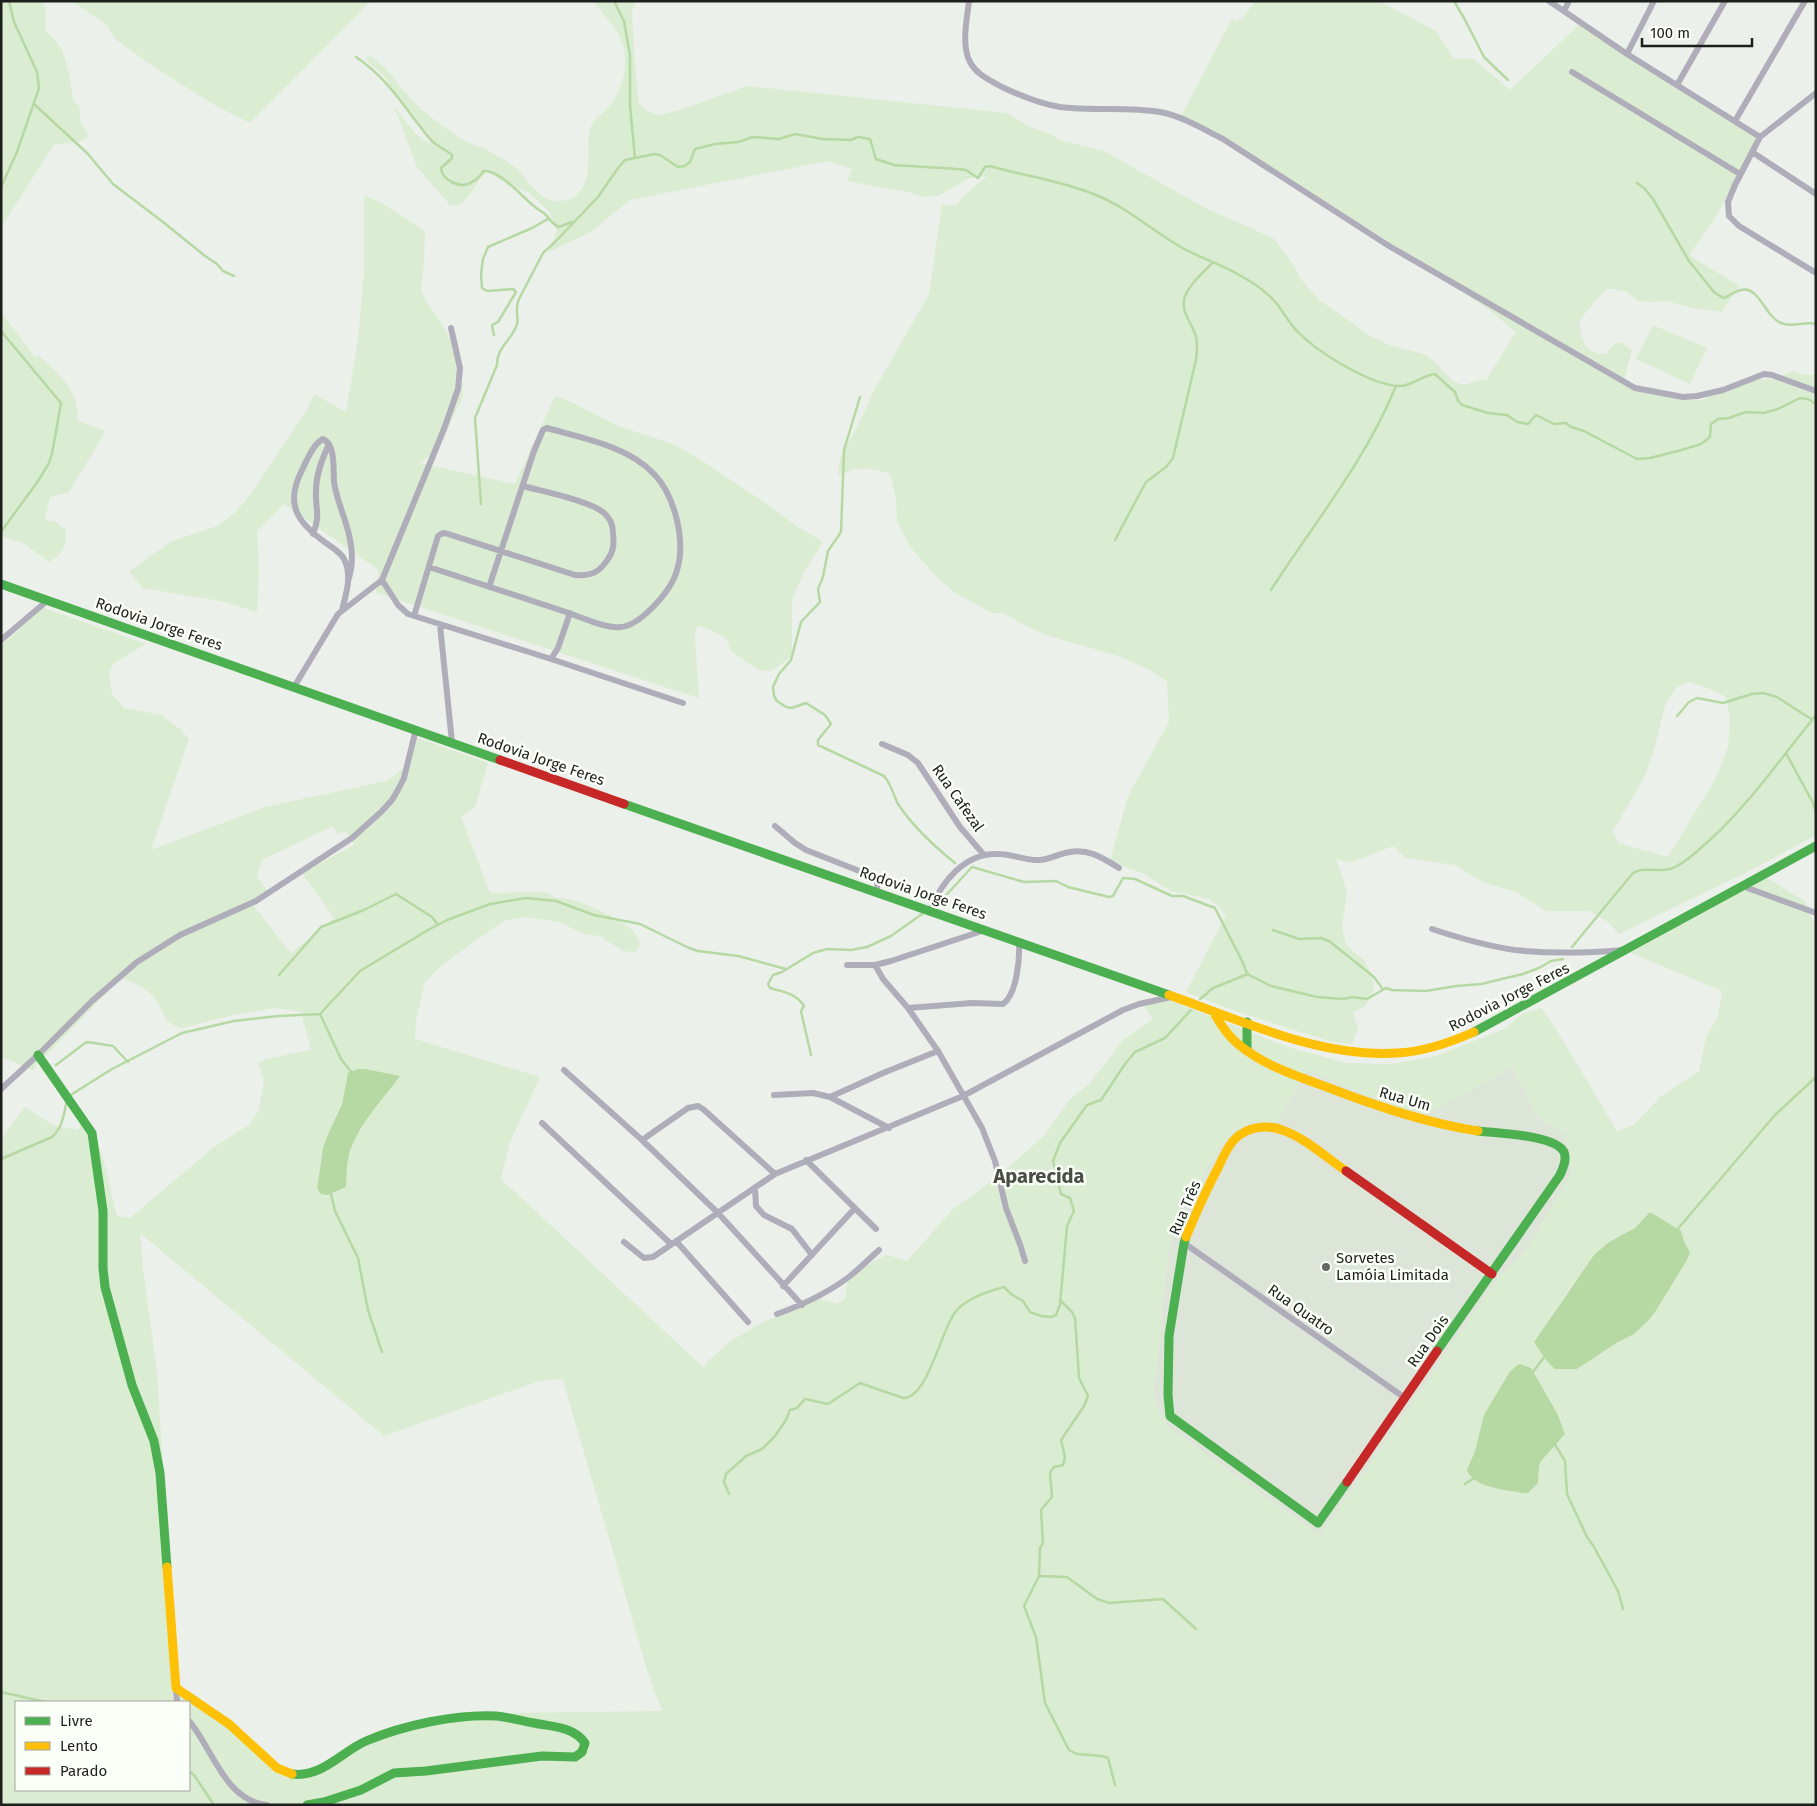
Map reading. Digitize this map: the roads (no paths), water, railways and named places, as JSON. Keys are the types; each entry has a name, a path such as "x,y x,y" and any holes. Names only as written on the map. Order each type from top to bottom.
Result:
{"street":[{"path":"970,1 966,48 968,60 982,77 1037,102 1060,107 1161,112 1194,124 1223,139 1390,246 1635,388 1683,397 1697,396 1723,390 1754,376 1764,374 1772,375 1816,391"},
{"path":"1549,1 1628,54 1760,136"},
{"path":"1564,11 1569,1"},
{"path":"1628,54 1654,1"},
{"path":"1677,85 1725,1"},
{"path":"1735,121 1805,1"},
{"path":"1572,72 1740,174"},
{"path":"1816,93 1760,136 1740,174 1728,202 1727,210 1733,220 1816,273"},
{"path":"1752,152 1816,194"},
{"path":"294,687 332,622 342,610 382,580 458,389 460,368 451,328"},
{"path":"428,567 489,587 610,626 618,628 627,626 650,611 672,583 678,569 680,553 678,526 672,502 654,473 627,454 547,428 543,430 540,436 489,587"},
{"path":"342,610 353,561 351,543 337,495 329,444 323,439 318,442 298,478 293,493 297,513 305,527 338,551 344,558 348,581"},
{"path":"313,534 318,517 315,494 318,477 329,444"},
{"path":"414,616 438,536 441,534 501,550 575,575 587,576 595,573 602,567 612,552 614,540 610,519 603,512 590,505 523,486"},
{"path":"382,580 401,609 414,616 551,658 683,703"},
{"name":"Rodovia Jorge Feres","path":"1,584 1019,941 1213,1011 1301,1040 1347,1051 1392,1054 1451,1042 1479,1030 1816,846"},
{"path":"1,640 48,600"},
{"path":"551,658 561,642 570,613"},
{"path":"440,624 452,742"},
{"path":"1,1089 92,1001 148,954 180,935 256,901 352,838 392,800 404,778 416,729"},
{"name":"Rua Cafezal","path":"882,744 908,755 918,764 960,827 984,855"},
{"path":"775,826 806,850 874,878 878,884 876,891"},
{"path":"930,911 939,890 952,875 972,860 984,855 999,854 1023,859 1041,860 1070,852 1083,851 1094,854 1119,868"},
{"path":"1742,886 1816,913"},
{"path":"1432,929 1491,946 1514,950 1562,953 1627,950"},
{"path":"847,965 875,965 986,930"},
{"path":"908,1008 972,1003 1003,1004 1009,998 1013,987 1018,964 1019,941"},
{"path":"875,965 892,992 908,1008 938,1051 982,1128 990,1144 1006,1208 1022,1247 1025,1261"},
{"path":"624,1242 639,1256 648,1259 775,1174 963,1096 1123,1010 1139,1004 1174,996"},
{"path":"1213,1011 1225,1032 1247,1050"},
{"path":"1247,1022 1247,1050"},
{"name":"Rua Um","path":"1247,1050 1300,1078 1395,1112 1473,1130 1551,1141 1563,1150 1566,1157 1566,1163 1560,1175"},
{"path":"830,1096 938,1051"},
{"path":"38,1055 92,1133 103,1211 105,1287 132,1385 154,1441 160,1473 177,1701"},
{"path":"564,1070 642,1140 718,1213 802,1305"},
{"path":"774,1095 813,1093 830,1096 889,1128"},
{"path":"642,1140 688,1108 698,1106 704,1109 775,1174"},
{"path":"542,1123 673,1243 748,1322"},
{"name":"Rua Três","path":"1318,1522 1170,1416 1168,1395 1170,1336 1184,1243 1201,1201 1228,1148 1236,1138 1247,1131 1259,1127 1283,1130 1308,1144 1492,1274"},
{"path":"806,1160 876,1229"},
{"name":"Rua Dois","path":"1318,1522 1560,1175"},
{"path":"755,1188 756,1206 764,1215 792,1229 812,1255"},
{"path":"783,1286 855,1208"},
{"name":"Rua Quatro","path":"1184,1243 1405,1398"},
{"path":"777,1314 802,1305 848,1278 879,1250"},
{"path":"176,1688 208,1708 240,1732 274,1767 291,1774 306,1775 330,1764 350,1749 365,1741 385,1734 483,1716 498,1716 564,1728 579,1735 585,1743 582,1752 575,1757 542,1756 426,1771 394,1773 361,1790 324,1802 307,1805"},
{"path":"190,1722 235,1790 253,1802 268,1805"}],"waterway":[{"path":"1,187 17,152 39,88 37,72 14,22 9,1"},
{"path":"614,1 624,21 630,55 630,105 635,158"},
{"path":"1454,1 1484,57 1508,80"},
{"path":"356,57 388,85 432,141 452,155 452,158 441,168 448,180 463,185 475,180 484,171 490,172 504,179 557,226 572,222"},
{"path":"34,104 88,154 113,184 217,264 223,271 234,276"},
{"path":"481,504 475,418 497,365 499,354 517,324 519,299 543,253 598,197 625,160 655,154 660,155 678,167 685,166 690,162 695,149 715,144 738,142 753,137 779,139 795,134 823,139 851,140 858,137 870,139 876,159 894,165 966,170 978,178 985,167 990,166 1083,190 1108,200 1179,246 1234,272 1255,285 1280,307 1294,328 1306,339 1330,357 1359,374 1387,384 1399,386 1404,386 1435,374 1455,392 1458,401 1462,405 1488,413 1507,415 1517,422 1528,424 1536,415 1554,424 1566,423 1637,459 1650,458 1701,444 1710,437 1711,424 1718,419 1729,418 1746,412 1764,413 1778,409 1800,398 1808,399 1816,404"},
{"path":"1637,183 1653,199 1689,261 1714,292 1723,298 1739,291 1747,290 1753,292 1775,320 1781,323 1789,325 1816,324"},
{"path":"494,335 492,325 498,322 516,292 513,289 487,291 482,288 483,259 488,247 548,219"},
{"path":"1115,540 1146,482 1166,467 1173,458 1197,351 1196,337 1184,309 1184,300 1192,285 1212,263"},
{"path":"1,331 61,403 49,463 1,532"},
{"path":"1271,590 1355,465 1370,440 1396,386"},
{"path":"860,397 844,450 841,532 828,551 823,577 818,589 820,602 801,622 791,660 779,674 773,687 774,696 777,701 786,707 792,708 806,703 825,715 831,724 818,740 818,745 884,776 898,804 910,821 955,863"},
{"path":"1677,716 1689,702 1697,698 1723,703 1752,694 1763,693 1777,697 1811,719"},
{"path":"1572,947 1633,873 1643,870 1672,869 1686,860 1725,826 1816,715"},
{"path":"1786,753 1816,811"},
{"path":"938,904 972,867 1024,882 1056,881 1068,887 1109,897 1113,896 1123,878 1135,879 1172,896 1183,896 1215,908 1249,975 1271,986 1317,997 1367,999 1386,988 1392,990 1426,991 1481,984 1523,974 1551,961 1563,959"},
{"path":"279,975 321,927 364,910 396,894 432,917 438,925"},
{"path":"69,1096 112,1069 182,1033 234,1021 320,1014 360,971 447,920 490,904 526,898 556,901 594,915 640,924 698,951 738,956 786,969"},
{"path":"811,1055 801,1011 804,1006 797,998 770,988 768,984 773,975 782,972 813,953 827,949 851,950 867,947 891,936 922,914"},
{"path":"1273,930 1299,939 1321,938 1329,941 1374,977 1382,988"},
{"path":"1200,999 1213,988 1248,974"},
{"path":"729,1494 724,1482 726,1474 746,1456 762,1449 775,1436 786,1420 790,1410 797,1408 805,1399 828,1404 860,1383 903,1398 912,1395 927,1376 950,1320 961,1306 972,1299 1004,1287 1023,1301 1030,1312 1041,1316 1051,1317 1056,1315 1060,1305 1067,1226 1074,1211 1070,1198 1061,1194 1053,1161 1060,1143 1087,1105 1101,1100 1135,1052 1165,1038 1191,1010"},
{"path":"320,1014 341,1059 353,1074"},
{"path":"56,1065 88,1042 113,1046 128,1062"},
{"path":"1676,1231 1775,1115 1816,1077"},
{"path":"1,1159 52,1137 61,1124 67,1100"},
{"path":"330,1190 335,1211 358,1258 368,1310 382,1352"},
{"path":"1060,1300 1072,1312 1075,1318 1079,1378 1088,1396 1084,1406 1061,1440 1065,1457 1063,1465 1054,1467 1050,1473 1052,1497 1041,1510 1043,1543 1040,1548 1039,1576 1024,1606 1036,1637 1045,1703 1069,1750 1077,1754 1108,1758 1115,1785"},
{"path":"1532,1373 1545,1356"},
{"path":"1554,1443 1565,1461 1567,1494 1587,1537 1618,1591 1623,1609"},
{"path":"1465,1484 1474,1478"},
{"path":"1039,1576 1067,1577 1097,1599 1109,1603 1163,1599 1196,1629"},
{"path":"1,1692 41,1701"},
{"path":"190,1772 214,1805"}],"place":[{"name":"Sorvetes Lamóia Limitada","path":"1326,1267"}],"district":[{"name":"Aparecida","path":"1039,1176"}]}
